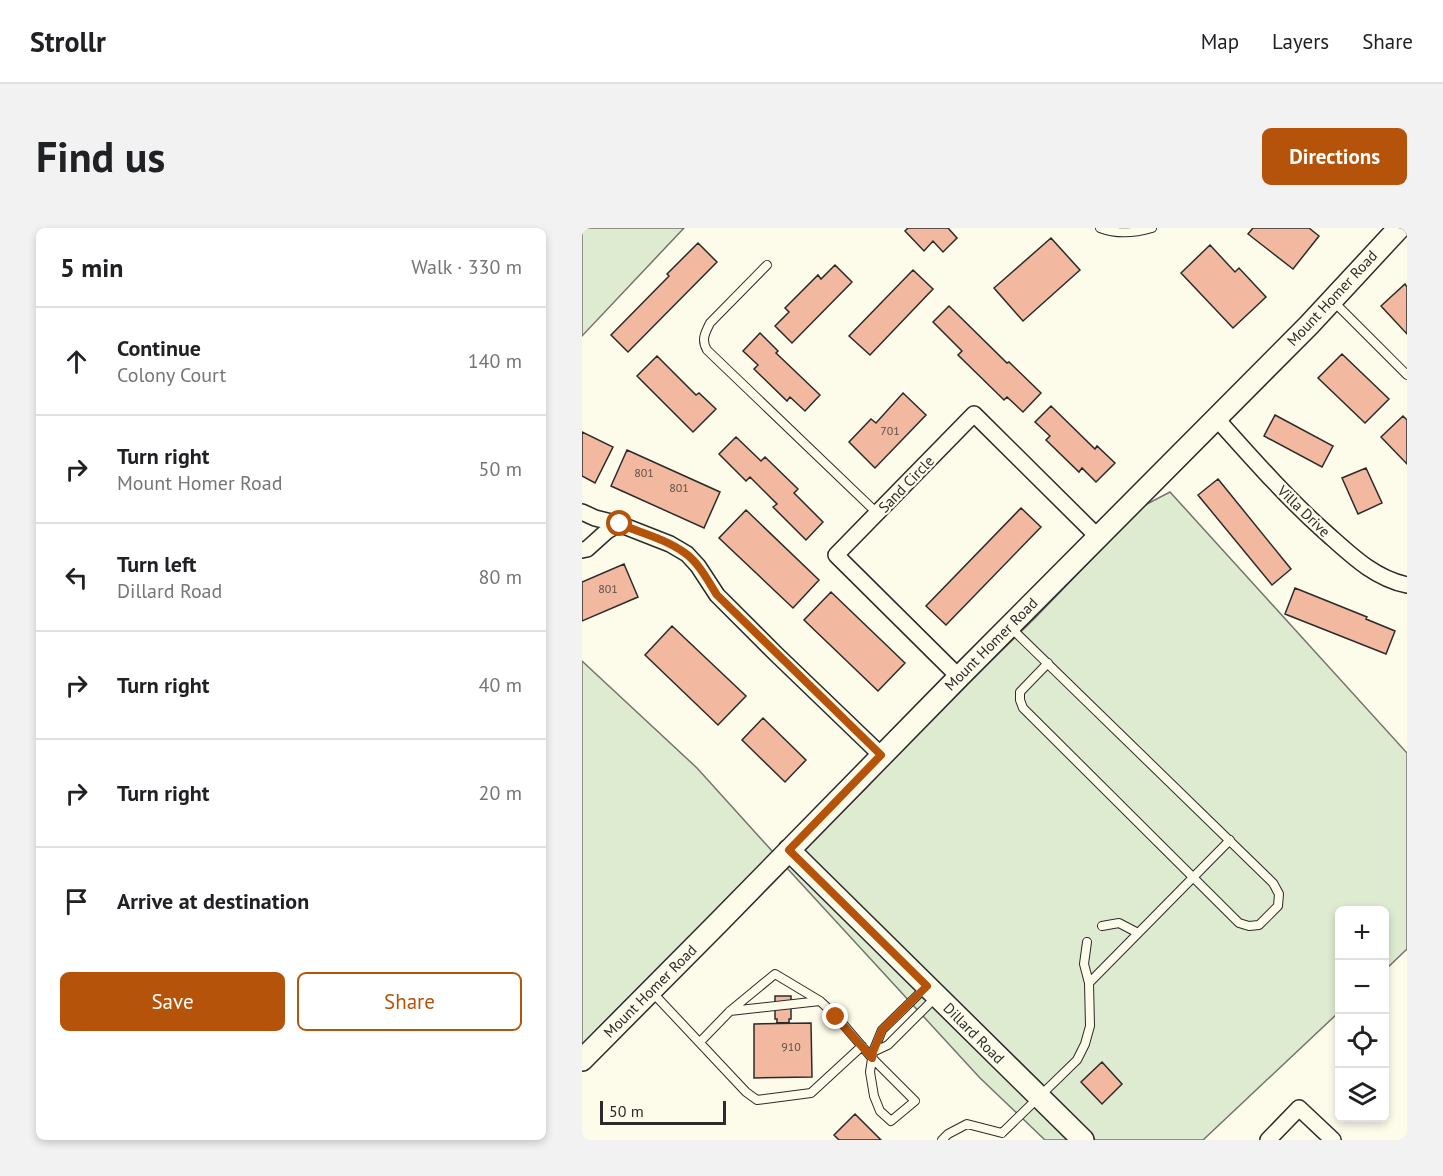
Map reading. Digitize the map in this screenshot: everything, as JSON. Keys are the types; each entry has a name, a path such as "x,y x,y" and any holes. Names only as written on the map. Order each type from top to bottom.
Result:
{"street":[{"name":"Mount Homer Road","path":"582,1059 1332,300 1397,228"},
{"name":"Sand Circle","path":"958,677 836,555 974,414 1098,537"},
{"name":"Villa Drive","path":"1216,418 1312,520 1359,563 1380,576 1407,585"},
{"path":"582,512 595,518 620,524 670,544 687,554 717,595 881,755"},
{"path":"582,550 587,549 607,531 620,524"},
{"name":"Dillard Road","path":"789,850 1083,1140"},
{"path":"1268,1140 1299,1108 1333,1140"}],"lane":[{"path":"1100,228 1122,233 1152,228"},
{"path":"767,265 710,323 703,343 707,350 877,513"},
{"path":"1332,300 1407,375"},
{"path":"1009,626 1048,663 1230,840 1273,883 1279,894 1278,906 1259,926 1249,926 1239,922 1023,708 1020,692 1048,663"},
{"path":"1089,983 1230,840"},
{"path":"1102,926 1119,923 1138,933"},
{"path":"942,1140 948,1134 968,1124 1003,1136 1077,1060 1086,1044 1090,1026 1089,983 1084,964 1087,942"},
{"path":"700,1042 730,1011 775,974 820,1001 862,1047 873,1055 915,1101 891,1120 880,1111 874,1096 870,1072 873,1055 882,1030 932,991"},
{"path":"650,991 746,1092 757,1100 811,1093 862,1047"},
{"path":"873,1055 888,1045 932,991"},
{"path":"730,1011 820,1001"}],"green space":[{"path":"582,228 684,228 582,336"},
{"path":"1170,492 1407,753 1407,949 1389,966 1389,906 1335,906 1335,1016 1203,1140 1095,1140 802,851 926,724 1035,618 1143,506"},
{"path":"582,661 697,768 773,852 582,1046"},
{"path":"790,863 1071,1140 1045,1140 980,1078 786,867"}],"building":[{"path":"908,228 948,228 957,238 943,252 933,241 924,251 905,231"},
{"path":"1253,228 1309,228 1319,236 1293,269 1248,234"},
{"path":"1051,238 1080,270 1023,321 994,288"},
{"path":"698,243 717,262 628,352 611,335"},
{"path":"1210,245 1235,272 1239,268 1266,297 1233,328 1181,273"},
{"path":"835,265 852,282 792,343 775,326 789,312 785,308 818,275 821,279"},
{"path":"913,270 933,289 870,355 849,336"},
{"path":"1405,284 1407,287 1407,334 1381,306"},
{"path":"949,306 1041,393 1023,412 1007,397 1004,400 958,355 962,351 933,322"},
{"path":"760,333 778,351 776,353 820,395 805,411 790,397 787,401 754,369 758,365 743,351"},
{"path":"1342,354 1389,399 1365,423 1318,378"},
{"path":"657,356 696,395 699,393 716,409 693,432 637,376"},
{"path":"903,393 926,415 875,468 849,442 871,419 876,423"},
{"path":"1051,406 1095,449 1097,446 1115,463 1096,482 1082,468 1079,472 1046,440 1050,436 1035,422"},
{"path":"1275,415 1333,446 1322,467 1264,436"},
{"path":"1403,416 1407,420 1407,464 1381,437"},
{"path":"582,432 613,447 595,483 582,476"},
{"path":"736,437 761,461 765,457 798,489 794,493 823,522 806,540 773,507 777,504 750,477 746,481 719,454"},
{"path":"627,450 720,492 704,528 611,486"},
{"path":"1366,468 1382,503 1358,514 1342,478"},
{"path":"1218,479 1291,569 1272,585 1198,495"},
{"path":"1021,508 1041,527 946,625 926,606"},
{"path":"746,510 819,580 793,608 719,538"},
{"path":"624,564 638,597 582,621 582,582"},
{"path":"1295,588 1367,617 1366,619 1395,631 1386,654 1285,614"},
{"path":"831,592 905,663 878,691 804,620"},
{"path":"672,626 746,696 718,725 645,655"},
{"path":"763,718 806,760 785,782 742,740"},
{"path":"775,996 791,996 789,1023 777,1023"},
{"path":"811,1023 812,1077 754,1078 754,1024"},
{"path":"1102,1062 1122,1084 1102,1104 1081,1082"},
{"path":"855,1114 881,1140 839,1140 834,1135"}],"route":[{"path":"620,524 670,544 687,554 717,595 881,755 789,850 927,986 882,1030 872,1058 836,1017"}]}
